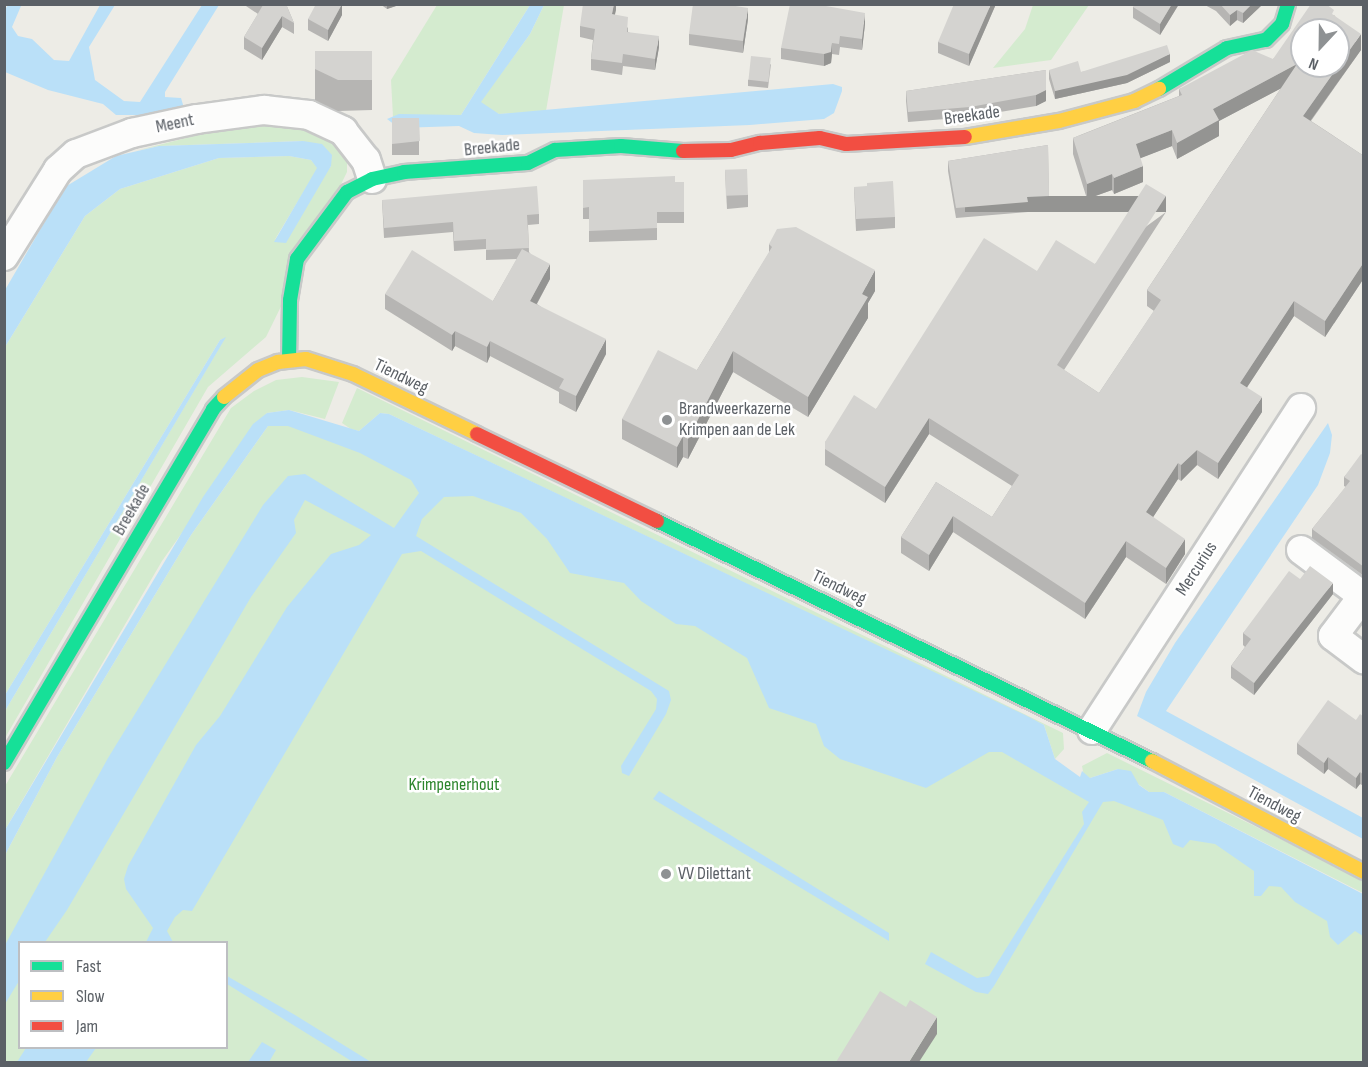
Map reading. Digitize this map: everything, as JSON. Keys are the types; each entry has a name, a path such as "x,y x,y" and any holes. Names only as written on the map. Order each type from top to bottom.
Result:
{"street":[{"name":"Breekade","path":"4,763 213,409 235,385 258,370 289,360 290,300 297,259 342,197 372,179 404,172 528,163 555,150 621,146 662,151 731,150 760,143 820,138 846,144 884,143 972,136 1059,121 1134,101 1181,78 1227,48 1266,40 1282,24 1288,4"},
{"name":"Meent","path":"4,256 51,179 76,154 132,133 197,119 264,110 309,115 343,131 366,160 372,179"},
{"name":"Tiendweg","path":"289,360 322,361 353,374 1092,730 1364,872"},
{"name":"Mercurius","path":"1092,730 1301,408"},
{"path":"1301,550 1363,596 1333,636 1364,659"}],"green space":[{"path":"437,5 530,5 461,115 393,117 391,80"},
{"path":"544,5 564,5 546,111 499,114 485,108 480,102 530,34"},
{"path":"1033,5 1089,5 1051,60 993,68 1025,29"},
{"path":"257,120 313,127 337,139 347,155 347,172 266,337 208,387 5,738 5,711 225,338 220,340 5,695 5,347 85,216 120,189 219,158 289,156 311,160 318,168 274,241 331,166 303,141 159,146 135,151"},
{"path":"302,377 339,382 325,419 289,410 267,413 162,561 5,830 5,786 231,408 254,391 276,380"},
{"path":"357,388 1063,733 1064,749 1055,759 1044,725 389,414 380,413 359,431 351,429 342,423"},
{"name":"Krimpenerhout","path":"294,420 402,451 1363,914 1363,1062 5,1062 5,855 57,757 191,535 268,426 285,426"},
{"path":"1107,753 1363,880 1363,893 1164,792 1149,792 1118,769 1090,778 1084,776 1082,766"}],"water":[{"path":"8,5 21,6 12,27 18,36 32,39 54,60 69,61 100,5 115,5 89,47 95,80 124,101 140,102 202,5 219,5 165,92 165,97 181,98 184,108 146,121 143,115 116,115 103,104 48,90 5,72 4,11"},
{"path":"530,5 544,5 530,34 481,102 499,114 833,84 842,87 842,91 834,113 824,119 750,125 502,135 474,133 459,126 399,128 387,119 399,114 461,115"},
{"path":"303,141 322,144 332,155 331,166 286,243 274,242 317,168 311,160 289,156 219,158 120,189 85,216 5,347 5,290 65,187 116,156 159,146"},
{"path":"226,337 5,711 5,695 220,340"},
{"path":"289,410 359,431 380,413 389,414 1025,715 1044,725 1055,759 1080,777 1082,771 1090,778 1118,769 1131,771 1139,785 1149,792 1164,792 1363,894 1363,936 1355,931 1338,945 1330,937 1327,921 1295,902 1281,887 1269,886 1261,896 1254,896 1254,871 1215,844 1190,840 1183,848 1173,844 1163,820 1114,801 1103,802 994,986 988,994 976,992 925,964 931,952 977,978 989,976 1084,824 1082,812 1089,802 1002,752 989,752 926,788 840,759 824,746 816,724 769,708 747,658 695,626 676,624 641,601 624,583 570,573 547,539 521,513 473,496 444,497 422,519 416,536 669,691 671,700 666,714 629,776 622,773 621,766 656,709 657,699 651,691 421,551 402,554 192,911 183,910 175,917 167,931 172,941 146,941 153,928 126,889 124,879 128,866 196,745 220,716 287,607 331,554 359,545 371,535 305,500 294,520 296,533 251,597 67,910 46,941 18,941 18,983 5,1004 5,945 108,758 263,505 288,476 305,474 394,528 419,493 411,480 360,453 288,426 268,426 191,535 57,757 5,855 5,830 203,497 253,424 267,413"},
{"path":"1328,423 1332,435 1330,453 1318,485 1166,711 1363,818 1363,839 1137,716 1146,692 1175,643"},
{"path":"659,791 889,933 889,941 653,799"},
{"path":"228,977 371,1062 353,1062 228,985"},
{"path":"262,1042 276,1050 269,1062 248,1062"},
{"path":"25,1049 95,1049 86,1062 17,1062"}],"building":[{"path":"262,4 286,4 294,23 282,16 262,48 244,37"},
{"path":"316,4 342,4 328,30 308,19"},
{"path":"583,4 614,4 612,14 628,17 627,32 659,36 655,59 623,54 622,63 591,59 595,29 580,26"},
{"path":"693,4 723,4 748,8 743,41 689,34"},
{"path":"790,4 815,4 865,13 862,39 840,36 839,44 832,43 831,52 824,54 781,48"},
{"path":"954,4 991,4 969,54 938,42"},
{"path":"1134,4 1172,4 1160,24 1133,7"},
{"path":"1220,4 1252,4 1243,13 1237,10 1230,15"},
{"path":"1311,4 1326,4 1334,10 1332,14 1338,18 1301,18"},
{"path":"1350,26 1361,34 1350,50"},
{"path":"1290,34 1290,68 1213,109 1219,120 1177,143 1172,130 1136,144 1143,166 1114,178 1112,174 1087,184 1073,138 1182,95 1179,89 1252,50 1273,59"},
{"path":"1167,45 1170,54 1127,75 1055,91 1049,70 1078,61 1081,72"},
{"path":"315,51 372,51 372,80 338,80 315,69"},
{"path":"751,56 771,58 768,82 748,80"},
{"path":"1046,70 1046,90 1036,95 970,107 908,112 906,91"},
{"path":"1290,75 1290,78 1330,78 1303,116 1364,156 1364,262 1325,321 1294,301 1240,383 1262,397 1218,463 1197,450 1181,465 1178,463 1146,512 1185,539 1166,568 1126,541 1085,603 953,516 929,555 901,537 936,482 992,517 1019,475 929,418 885,487 825,449 825,442 854,395 876,409 984,238 1037,271 1056,240 1095,264 1146,184 1166,196 1057,365 1099,393 1161,300 1147,290"},
{"path":"392,118 419,118 420,141 392,144"},
{"path":"1048,145 1049,196 1027,197 1028,202 956,208 948,161"},
{"path":"747,169 748,195 726,196 725,170"},
{"path":"675,176 675,182 684,182 684,212 657,212 657,228 589,231 589,207 583,208 583,180"},
{"path":"893,181 895,217 856,219 854,187 867,186 867,183"},
{"path":"537,186 539,214 527,215 529,248 486,250 486,239 454,241 453,222 384,228 382,200"},
{"path":"796,227 875,270 862,294 868,297 808,397 733,351 688,439 683,436 677,447 622,419 658,350 697,370 772,247 769,244 777,229"},
{"path":"522,249 550,264 530,301 606,339 576,396 559,388 564,379 490,341 487,347 455,331 452,335 385,294 412,250 493,301"},
{"path":"1361,454 1364,456 1364,567 1312,529 1350,481 1344,477"},
{"path":"1310,566 1333,583 1254,683 1231,666 1251,639 1243,633 1289,571 1300,579"},
{"path":"1328,700 1356,720 1360,714 1364,717 1364,775 1360,772 1356,778 1328,757 1324,763 1297,743"},
{"path":"880,991 906,1007 910,1000 937,1017 909,1062 836,1062"}],"traffic: fast":[{"path":"1159,89 1227,48 1266,40 1282,24 1288,4"},
{"path":"289,360 290,300 297,259 347,192 372,179 404,172 528,163 555,150 621,146 683,151"},
{"path":"4,763 213,409 224,397"},
{"path":"657,521 1152,761"}],"traffic: slow":[{"path":"965,137 1059,121 1134,101 1159,89"},
{"path":"224,397 258,370 278,362 306,359 353,374 477,434"},
{"path":"1152,761 1364,872"}],"traffic: jam":[{"path":"683,151 731,150 760,143 820,138 846,144 965,137"},
{"path":"477,434 657,521"}],"place":[{"name":"Brandweerkazerne Krimpen aan de Lek","path":"667,420"},
{"name":"VV Dilettant","path":"666,874"}]}
